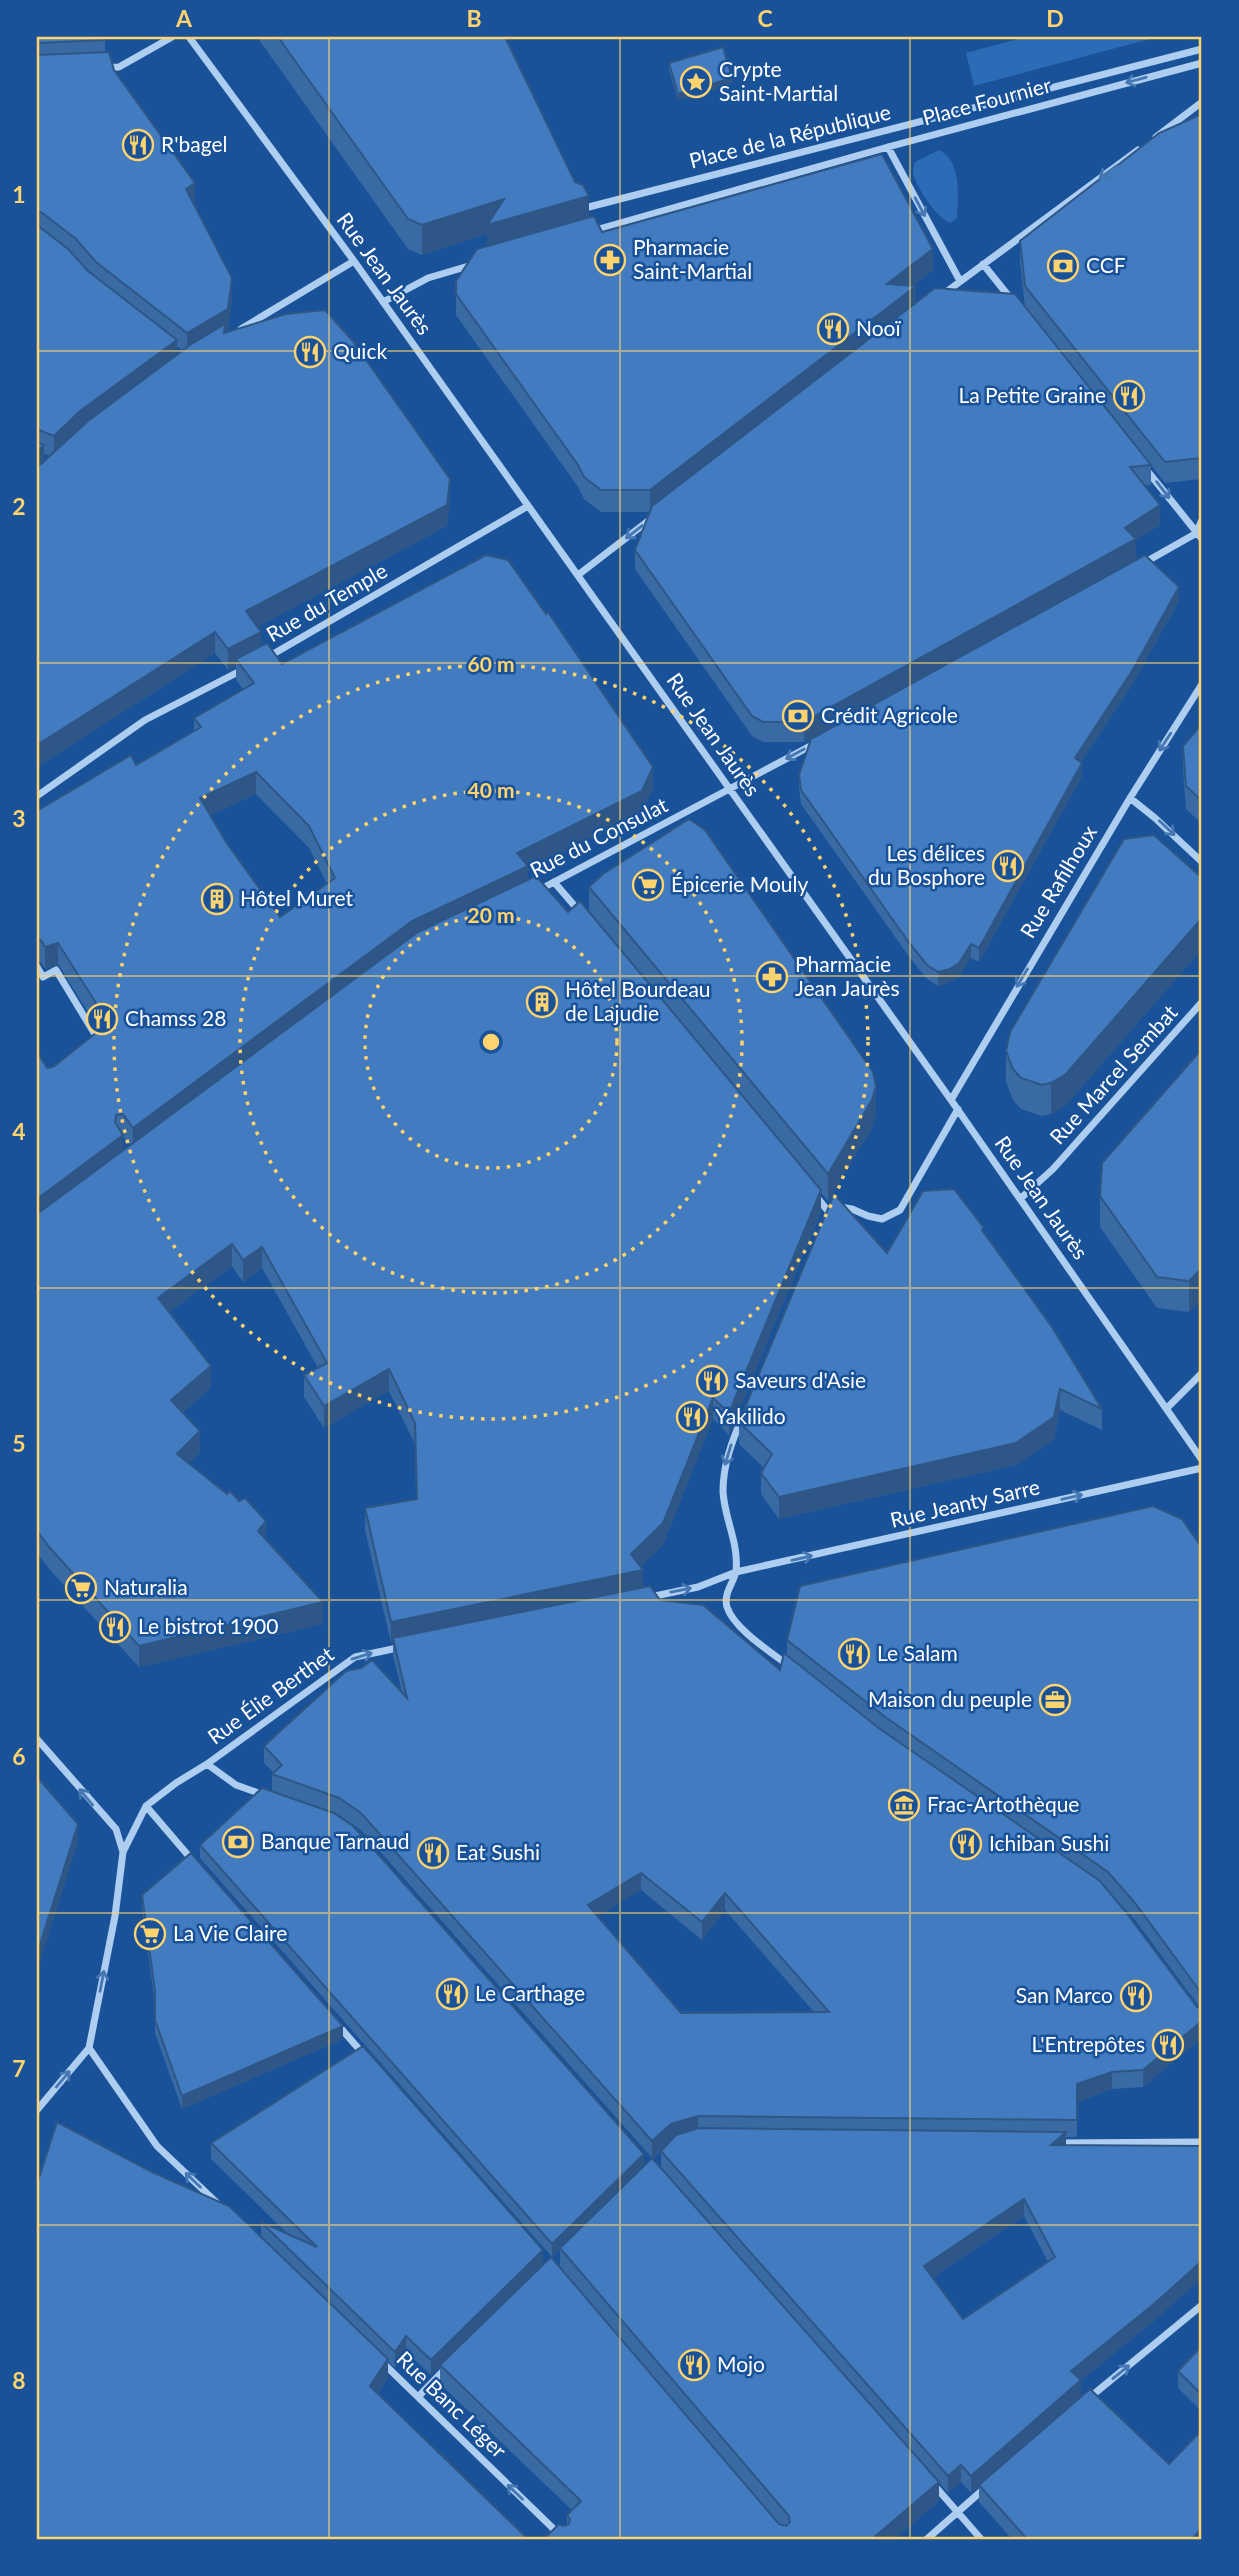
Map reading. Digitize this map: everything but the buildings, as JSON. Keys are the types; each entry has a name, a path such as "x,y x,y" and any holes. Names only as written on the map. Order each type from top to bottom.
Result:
{"street":[{"path":"92,68 119,67 172,37"},
{"name":"Rue Jean Jaurès","path":"189,37 354,261 578,575 1021,1198 1202,1460"},
{"name":"Place de la République","path":"576,199 581,209 1202,49"},
{"name":"Place Fournier","path":"585,233 1202,62"},
{"path":"936,300 1202,102"},
{"path":"888,147 960,281"},
{"path":"235,333 354,261"},
{"path":"383,302 428,278 481,263"},
{"path":"983,264 1015,304"},
{"path":"1140,461 1200,530"},
{"name":"Rue du Temple","path":"37,796 145,720 268,657 528,506"},
{"path":"578,575 665,509"},
{"path":"1202,520 1202,539"},
{"path":"1129,571 1200,530"},
{"name":"Rue Rafilhoux","path":"951,1100 1129,798 1202,684"},
{"name":"Rue du Consulat","path":"529,894 555,883 828,736"},
{"path":"1129,798 1155,818 1202,862"},
{"path":"555,883 588,923"},
{"path":"37,967 43,977 56,970 100,1044 91,1051"},
{"name":"Rue Marcel Sembat","path":"1021,1198 1053,1170 1202,1002"},
{"path":"823,1223 828,1211 839,1207 882,1219 900,1210 958,1109"},
{"path":"811,1190 828,1211"},
{"path":"1167,1408 1202,1373"},
{"path":"744,1412 725,1467 723,1492 735,1538 736,1572 728,1589 727,1606 741,1628 796,1672"},
{"name":"Rue Jeanty Sarre","path":"736,1572 1202,1468"},
{"path":"644,1598 698,1587 736,1572"},
{"name":"Rue Élie Berthet","path":"89,2048 115,1916 124,1852 146,1806 355,1657 414,1644"},
{"path":"37,1739 116,1829 124,1852"},
{"path":"207,1764 236,1785 274,1799"},
{"path":"146,1806 202,1871"},
{"path":"331,2017 368,2059"},
{"path":"37,2110 89,2048 157,2146 227,2213"},
{"path":"1041,2143 1202,2142"},
{"path":"1083,2403 1202,2305"},
{"name":"Rue Banc Léger","path":"378,2358 564,2539"},
{"path":"418,2397 450,2364"},
{"path":"931,2482 981,2539"},
{"path":"927,2539 989,2485"}],"shaded area":[{"path":"1025,37 1157,37 974,86 966,53"},
{"path":"939,150 952,162 957,180 957,218 950,223 939,215 928,201 913,173 915,162"}],"place":[{"name":"Crypte Saint-Martial","path":"696,82"},
{"name":"R'bagel","path":"138,145"},
{"name":"Pharmacie Saint-Martial","path":"610,260"},
{"name":"CCF","path":"1063,266"},
{"name":"Nooï","path":"833,329"},
{"name":"Quick","path":"310,352"},
{"name":"La Petite Graine","path":"1129,396"},
{"name":"Crédit Agricole","path":"798,716"},
{"name":"Les délices du Bosphore","path":"1008,866"},
{"name":"Épicerie Mouly","path":"648,885"},
{"name":"Hôtel Muret","path":"217,899"},
{"name":"Pharmacie Jean Jaurès","path":"772,977"},
{"name":"Hôtel Bourdeau de Lajudie","path":"542,1002"},
{"name":"Chamss 28","path":"102,1019"},
{"name":"Saveurs d'Asie","path":"712,1381"},
{"name":"Yakilido","path":"692,1417"},
{"name":"Naturalia","path":"81,1588"},
{"name":"Le bistrot 1900","path":"115,1627"},
{"name":"Le Salam","path":"854,1654"},
{"name":"Maison du peuple","path":"1055,1700"},
{"name":"Frac-Artothèque","path":"904,1805"},
{"name":"Banque Tarnaud","path":"238,1842"},
{"name":"Ichiban Sushi","path":"966,1844"},
{"name":"Eat Sushi","path":"433,1853"},
{"name":"La Vie Claire","path":"150,1934"},
{"name":"Le Carthage","path":"452,1994"},
{"name":"San Marco","path":"1136,1996"},
{"name":"L'Entrepôtes","path":"1168,2045"},
{"name":"Mojo","path":"694,2365"}]}
